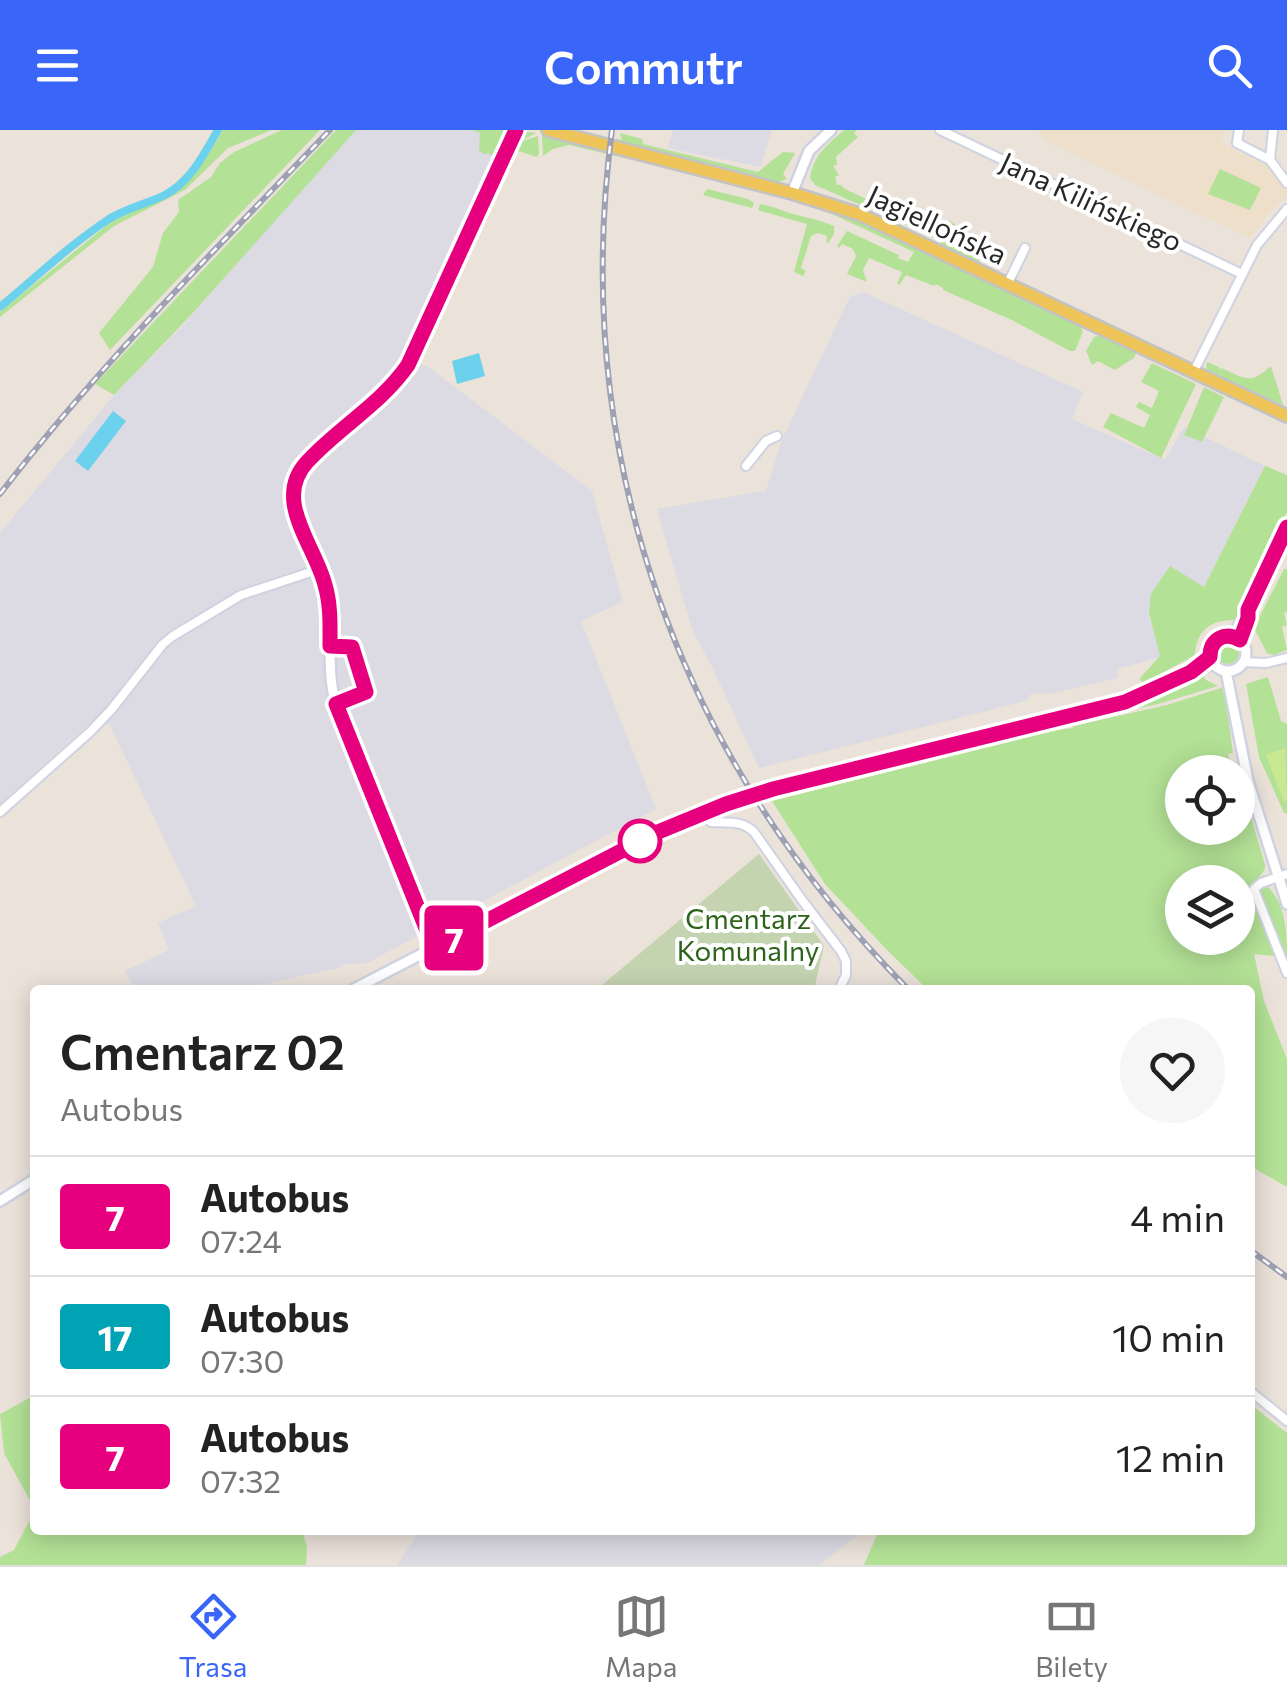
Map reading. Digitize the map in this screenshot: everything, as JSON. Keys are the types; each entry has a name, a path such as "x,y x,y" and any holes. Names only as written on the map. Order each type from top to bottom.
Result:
{"main road":[{"name":"Jagiellońska","path":"548,130 792,193 858,214 1287,416"}],"street":[{"path":"434,948 336,704 331,678 330,608 320,569 292,498 296,477 304,465 408,365 516,130"},
{"path":"792,193 809,151 832,130"},
{"name":"Jana Kilińskiego","path":"940,130 1242,274"},
{"path":"1239,130 1237,143 1270,160 1287,183"},
{"path":"1270,160 1273,130"},
{"path":"1193,373 1265,234 1287,210"},
{"path":"1007,285 1025,248"},
{"path":"746,466 766,441 776,436"},
{"path":"1236,638 1287,527"},
{"path":"0,812 112,710 164,644 182,629 242,596 320,569"},
{"path":"1236,638 1244,658"},
{"path":"1212,661 1210,651 1215,640 1236,638"},
{"path":"1244,658 1266,664 1287,658"},
{"path":"1230,670 1244,658"},
{"path":"362,985 658,832 726,804 1118,704 1212,661"},
{"path":"1212,661 1230,670"},
{"path":"1230,670 1248,781 1282,876 1287,904"},
{"path":"703,813 711,822 738,822 754,832 841,951 846,961 841,985"},
{"path":"1282,876 1258,884 1254,892 1287,972"},
{"path":"0,1200 30,1183"},
{"path":"1255,1396 1287,1420"}],"shaded area":[{"path":"356,130 472,130 492,136 492,157 406,356 431,369 592,491 623,602 581,621 656,809 367,963 259,985 132,985 125,971 169,950 158,923 196,906 110,725 89,724 0,804 0,533 115,394 185,323"},
{"path":"673,130 772,130 760,167 668,148"},
{"path":"1035,130 1226,130 1220,143 1268,165 1287,195 1250,238 1050,143"},
{"path":"863,292 1083,392 1072,419 1165,460 1184,427 1265,466 1204,587 1176,572 1148,614 1161,657 1117,669 1118,678 1031,694 1026,701 759,768 692,629 657,509 766,491 781,442 850,297"},
{"path":"417,1535 858,1535 819,1565 397,1565"}],"green space":[{"path":"223,130 272,130 228,148 185,190 114,226 0,317 0,312 111,222 176,191 202,163"},
{"path":"282,130 320,130 110,350 99,333 153,267 163,233 179,212 178,200 211,177 234,152"},
{"path":"336,130 356,130 192,314 114,395 95,384"},
{"path":"472,130 503,130 505,138 495,157 479,150 480,133"},
{"path":"844,130 857,130 854,133 858,137 836,157 837,165 833,166 839,175 835,177 837,185 879,205 876,212 815,185 810,178 818,157"},
{"path":"536,133 517,143 538,136 537,157 515,150 517,136"},
{"path":"620,133 642,139 643,144 758,172 783,152 795,153 783,174 787,179 775,183 615,142 622,140"},
{"path":"542,135 641,162 569,145 543,156"},
{"path":"1220,169 1261,188 1250,210 1208,194"},
{"path":"707,189 754,203 752,208 703,195"},
{"path":"760,204 834,226 828,243 827,236 811,236 801,268 806,271 803,276 794,272 807,224 758,210"},
{"path":"881,205 889,205 888,210 919,224 923,221 932,226 933,238 878,212"},
{"path":"820,207 855,217 1078,323 1083,331 1075,351 936,284 906,275 899,285 902,272 869,258 863,270 867,282 847,274 856,256 853,249 837,246 847,231 908,262 914,252"},
{"path":"949,221 956,225 952,235 984,250 978,262 941,244"},
{"path":"1103,335 1136,353 1134,358 1115,370 1098,361 1092,365 1086,351 1094,337"},
{"path":"1207,362 1221,371 1248,378 1271,366 1283,405 1206,372"},
{"path":"1152,363 1196,384 1161,458 1103,427 1111,413 1144,428 1150,415 1136,407 1139,402 1152,408 1159,391 1141,382"},
{"path":"1204,387 1224,397 1202,442 1185,435 1183,438"},
{"path":"1265,466 1287,475 1287,512 1251,579 1236,620 1207,628 1198,639 1195,655 1142,684 1140,678 1160,656 1149,613 1151,594 1170,566 1204,587"},
{"path":"1284,569 1287,625 1282,627 1287,650 1274,655 1267,653 1254,628"},
{"path":"1228,642 1236,645 1236,661 1228,664 1220,661 1217,653 1220,645"},
{"path":"1201,673 1218,686 1086,719 1140,701"},
{"path":"1268,677 1281,721 1287,724 1287,813 1259,757 1246,684"},
{"path":"1224,687 1233,753 1165,755 1165,845 1255,845 1255,831 1265,865 1255,881 1255,865 1165,865 1165,955 1254,955 1264,1001 1287,1059 1287,1187 1255,1169 1255,985 923,985 825,884 772,801 1167,705"},
{"path":"1285,748 1287,800 1284,802 1266,755"},
{"name":"Cmentarz Komunalny","path":"759,854 824,946 815,985 602,985"},
{"path":"1268,887 1282,912 1287,961 1260,893"},
{"path":"1255,901 1276,956 1255,954"},
{"path":"30,1398 30,1501 4,1453 0,1414"},
{"path":"1255,1408 1287,1433 1287,1565 864,1565 877,1535 1255,1535"},
{"path":"30,1520 30,1535 303,1535 307,1547 306,1565 0,1565 0,1557 14,1550"}],"water":[{"path":"479,353 485,376 457,384 452,361"},
{"path":"113,411 126,421 88,471 75,461"}],"waterway":[{"path":"0,307 109,219 174,189 196,166 218,130"}],"railway":[{"path":"0,494 119,353 330,130"},
{"path":"612,130 603,251 608,369 626,484 658,595 702,702 759,804 828,900 904,985"},
{"path":"1255,1254 1287,1277"}],"bus line":[{"name":"7","path":"516,130 408,365 304,465 293,487 294,511 328,594 330,646 352,647 366,692 336,704 434,948 658,832 726,804 837,772 1118,704 1169,683 1210,657 1215,640 1226,636 1240,640 1248,610 1287,527"}]}
